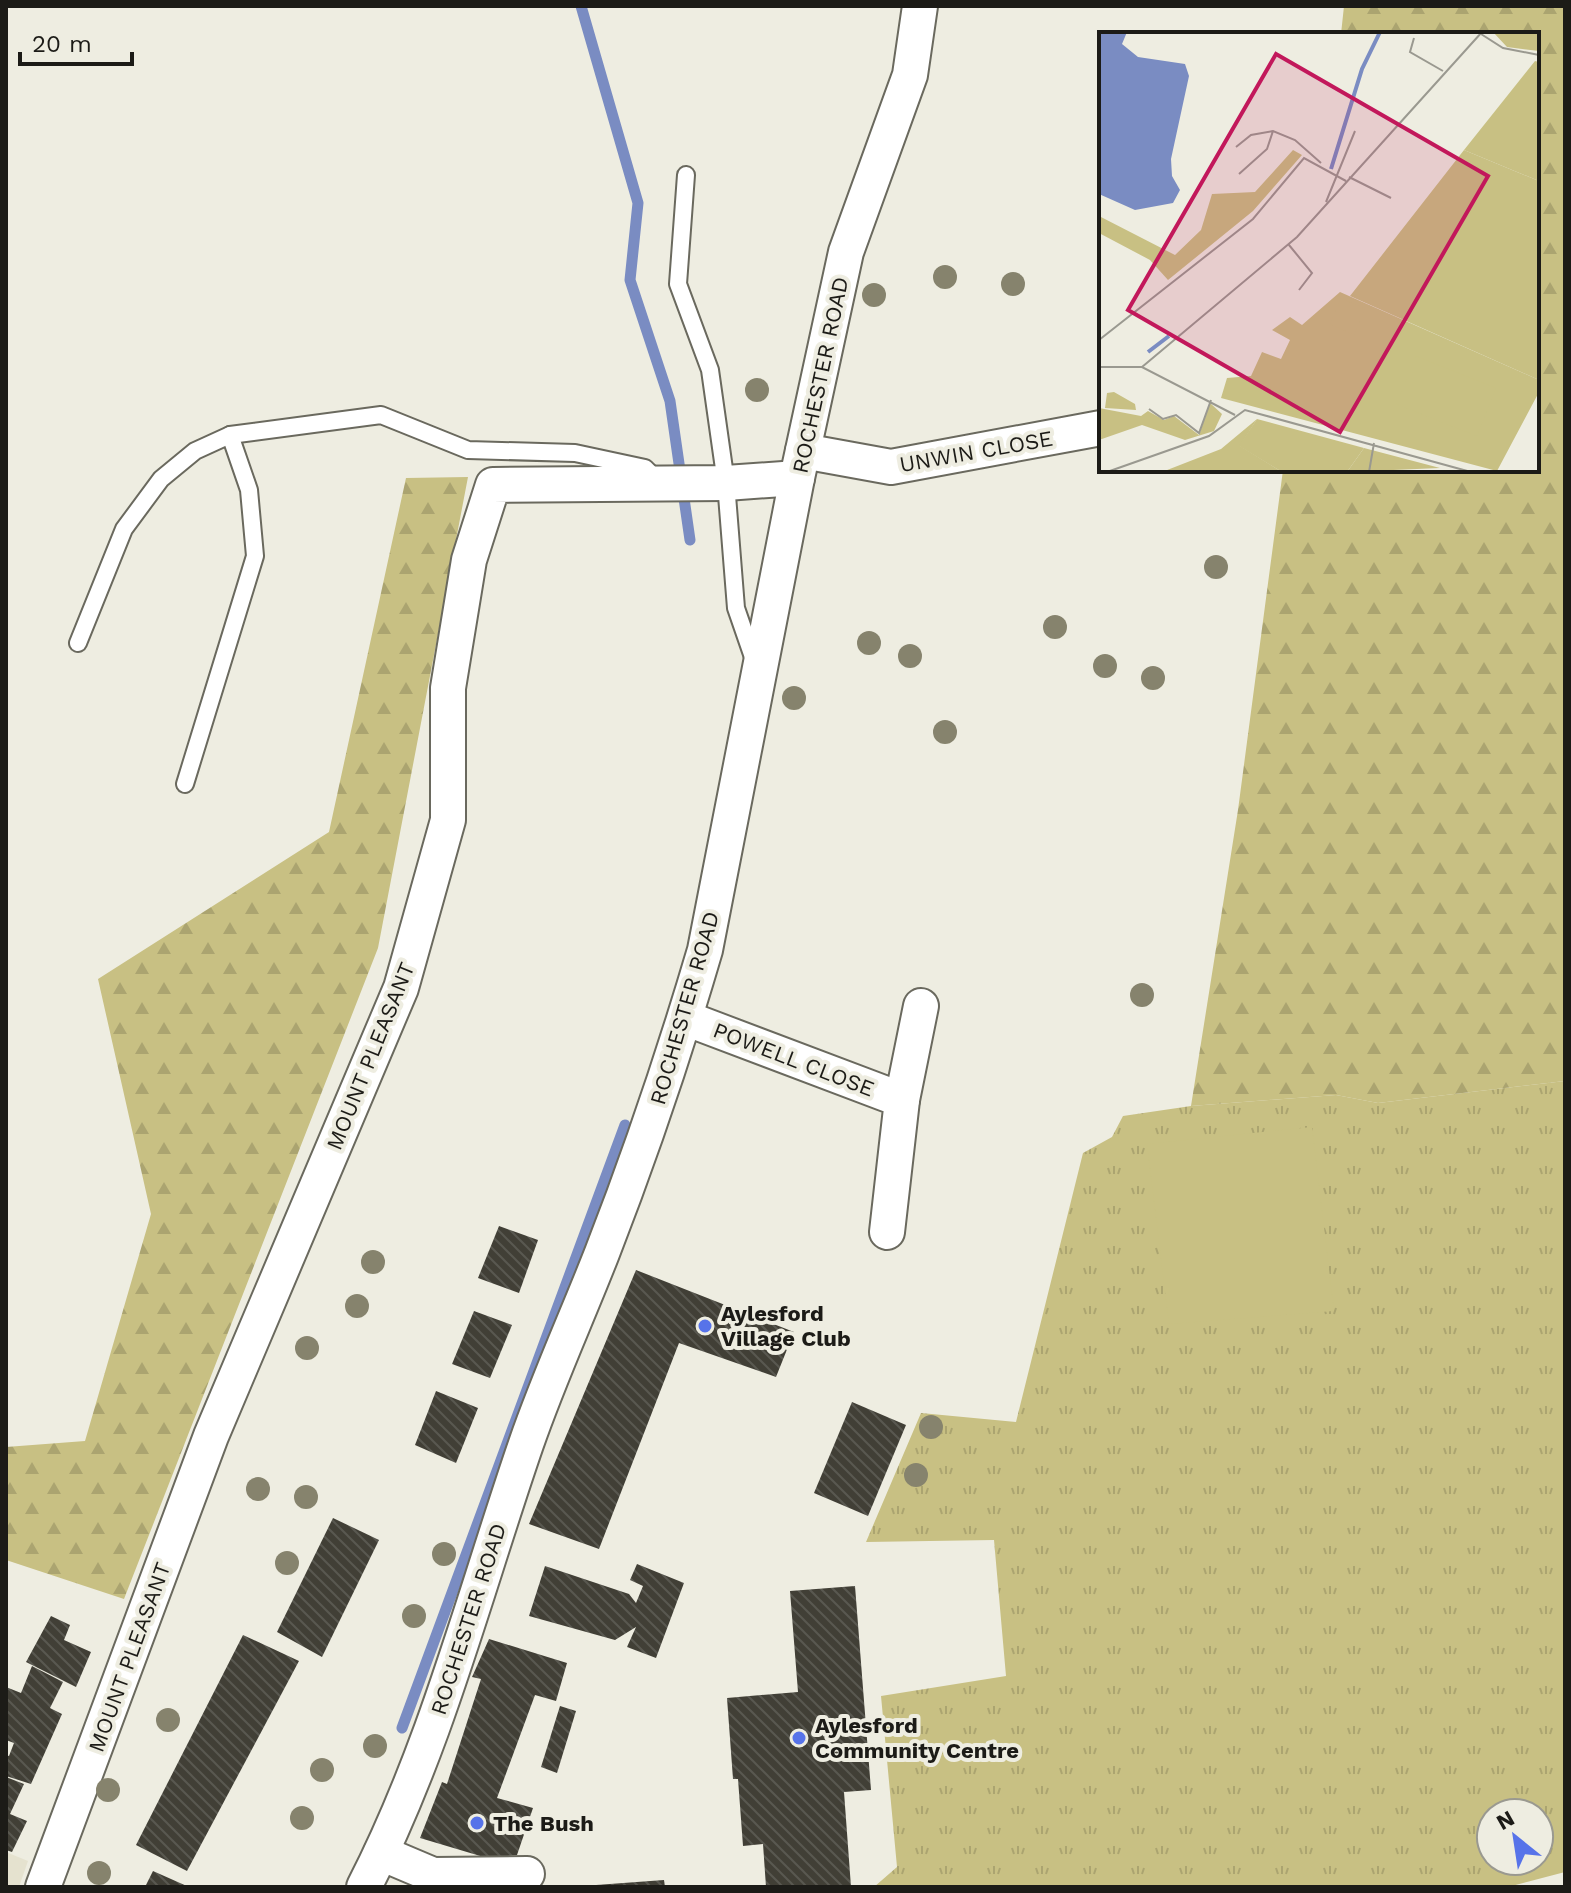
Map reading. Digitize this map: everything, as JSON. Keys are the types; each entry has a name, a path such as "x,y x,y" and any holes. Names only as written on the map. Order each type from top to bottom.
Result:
{"street":[{"name":"ROCHESTER ROAD","path":"364,1887 416,1771 527,1441 657,1106 685,1018 705,950 800,465 846,252 910,75 920,6"},
{"name":"UNWIN CLOSE","path":"800,465 891,467 1099,428"},
{"name":"MOUNT PLEASANT","path":"43,1887 211,1436 401,988 448,820 448,688 469,560 493,485 726,483 800,465"},
{"name":"POWELL CLOSE","path":"887,1232 902,1100 921,1006"},
{"name":"POWELL CLOSE","path":"685,1018 902,1100"},
{"path":"381,1853 433,1875 527,1874"}],"lane":[{"path":"686,175 678,284 710,370 726,483 736,608 759,676"},
{"path":"78,643 124,529 161,479 195,451 230,435 381,415 468,450 575,453 645,468 673,482"},
{"path":"185,784 255,556 249,490 230,435"}],"shaded area":[{"path":"6,1852 28,1861 19,1887 6,1887"}],"green space":[{"path":"1344,6 1565,6 1565,1081 1378,1103 1336,1095 1191,1106 1238,810 1283,472 1539,472 1539,32 1341,32"},
{"path":"468,477 378,948 124,1599 6,1560 6,1447 85,1441 151,1214 98,979 329,832 406,478"},
{"path":"1565,1081 1565,1872 1555,1875 1555,1797 1475,1797 1475,1877 1546,1877 1508,1887 874,1887 897,1867 881,1696 1006,1676 994,1540 866,1542 921,1413 1016,1422 1083,1153 1112,1137 1123,1116 1191,1106 1336,1095 1378,1103"},
{"path":"1312,1127 1334,1311 1169,1324 1147,1144"}],"building":[{"path":"499,1226 538,1240 519,1293 478,1278"},
{"path":"636,1270 794,1332 776,1377 679,1343 599,1549 529,1524"},
{"path":"474,1311 512,1325 490,1378 452,1364"},
{"path":"436,1391 478,1408 456,1463 415,1445"},
{"path":"852,1402 906,1425 868,1516 814,1493"},
{"path":"333,1518 379,1540 322,1657 277,1632"},
{"path":"637,1564 684,1583 656,1658 627,1647 636,1627 615,1640 529,1616 545,1566 629,1594 636,1603 643,1586 630,1580"},
{"name":"Aylesford Community Centre","path":"855,1586 871,1790 844,1792 851,1887 766,1887 763,1844 743,1846 738,1779 733,1779 727,1698 798,1692 790,1591"},
{"path":"51,1616 70,1625 64,1640 91,1652 76,1687 26,1662"},
{"path":"243,1635 299,1661 187,1871 136,1845"},
{"path":"489,1639 567,1663 556,1701 535,1695 497,1798 533,1808 517,1855 487,1858 420,1838 442,1782 447,1784 481,1679 472,1677"},
{"path":"32,1666 63,1682 50,1708 62,1714 31,1784 6,1776 6,1755 9,1756 14,1743 6,1740 6,1687 21,1693"},
{"path":"560,1706 576,1711 557,1773 541,1767"},
{"path":"6,1777 24,1784 10,1814 27,1821 12,1852 6,1850"},
{"path":"153,1871 189,1887 145,1887"},
{"path":"664,1880 665,1887 596,1887 596,1885"}],"waterway":[{"path":"581,6 638,203 630,280 670,401 690,540"},
{"path":"402,1728 625,1125"}],"place":[{"name":"Aylesford Village Club","path":"705,1326"},
{"name":"Aylesford Community Centre","path":"799,1738"},
{"name":"The Bush","path":"477,1823"}]}
